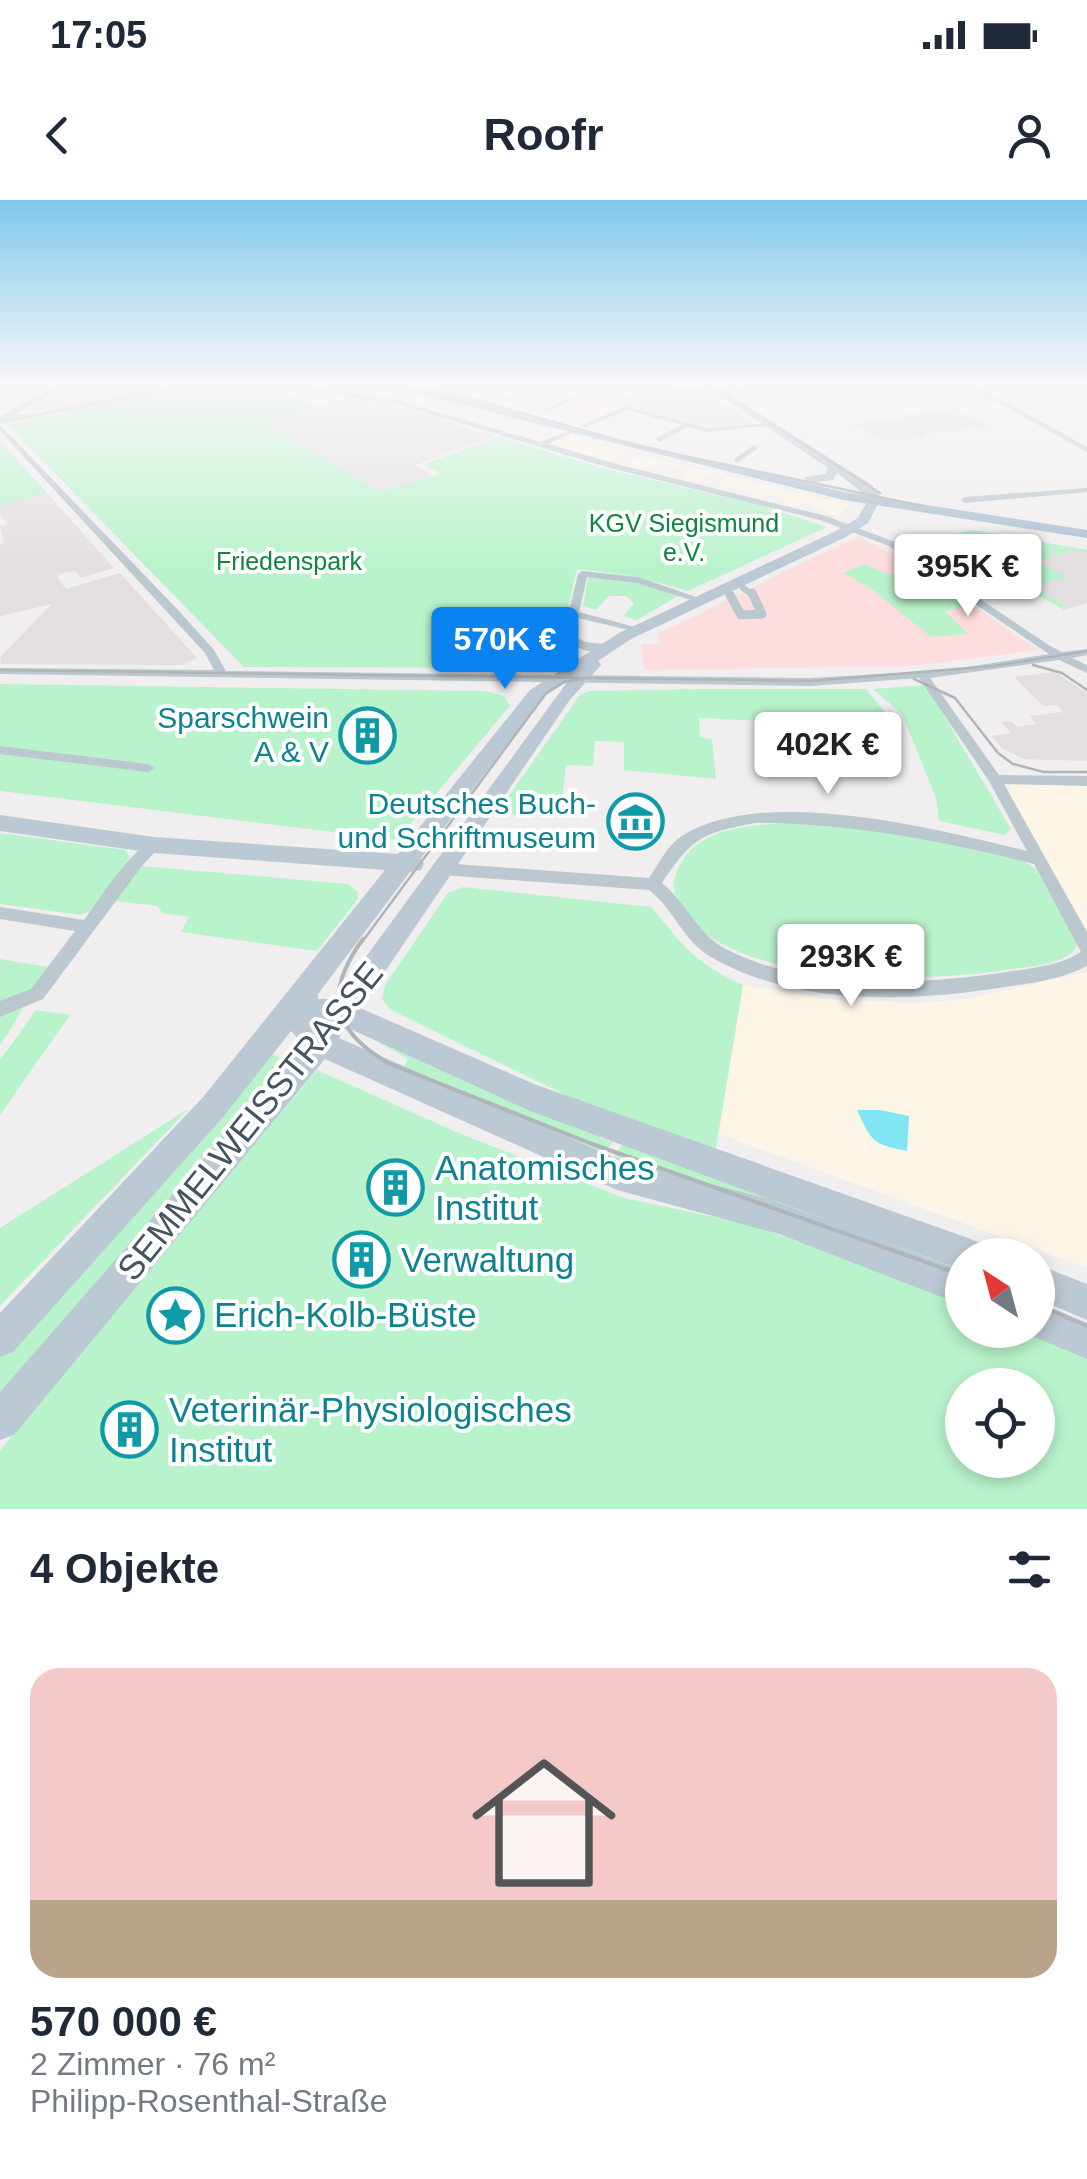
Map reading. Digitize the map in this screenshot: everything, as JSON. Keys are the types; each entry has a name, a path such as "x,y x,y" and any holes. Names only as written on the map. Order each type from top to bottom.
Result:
{"main road":[{"path":"641,444 870,502 1087,531"},
{"path":"649,444 809,480 870,502 1087,531"},
{"path":"801,444 836,466 870,502"},
{"path":"809,480 830,477 836,466"},
{"name":"SEMMELWEISSTRASSE","path":"0,1339 290,1019 309,988 524,708 553,680 696,599 852,528 870,502"},
{"name":"SEMMELWEISSTRASSE","path":"0,1421 252,1130 321,1044 576,680 641,630"},
{"path":"0,823 154,845 405,862 442,868"},
{"path":"290,1019 324,1009 344,1012 530,1097 837,1204 945,1246"},
{"path":"290,1019 301,1023 321,1044 618,1174 779,1218 945,1281"},
{"path":"1055,1289 1087,1302"},
{"path":"1055,1327 1087,1341"}],"street":[{"path":"22,444 210,652 222,674"},
{"path":"537,444 852,528 892,544 1087,670"},
{"path":"737,460 754,448"},
{"path":"965,500 1087,490"},
{"path":"605,648 572,643 568,636 583,574 638,580 696,599"},
{"path":"730,594 741,616 762,614 752,593 743,588"},
{"path":"574,614 641,630"},
{"path":"0,671 811,682 922,675 1087,652"},
{"path":"442,868 653,884 668,895 690,932 720,954 755,968 816,982 921,989 981,984 1072,966 1086,946 994,778 922,675"},
{"path":"0,750 148,768"},
{"path":"994,778 1087,781"},
{"path":"653,884 686,840 696,834 719,825 768,819 806,818 912,830 1038,859"},
{"path":"0,1009 38,994 154,845"},
{"path":"0,913 89,927"}],"shaded area":[{"path":"301,444 473,444 415,465 433,476 380,492"},
{"path":"553,444 601,444 850,505 838,518 809,504 798,507 768,494 756,497 750,494 752,491 718,486 725,477 709,473 698,482 682,478 687,474 683,469 659,463 641,469 627,466 639,456 625,453 610,462"},
{"path":"47,493 114,568 81,578 75,571 63,573 57,577 66,589 120,573 197,658 182,665 1,664 0,657 52,604 0,616 0,544 4,543 0,526 7,524 0,515 0,505"},
{"path":"972,530 1087,550 1087,603 1064,610 1035,593 1019,597 928,540"},
{"path":"858,536 929,575 1038,650 911,666 644,670 641,644 660,644 658,634"},
{"path":"1055,672 1087,693 1087,761 1024,759 1002,748 991,736 1011,733 1001,722 1011,721 1017,727 1036,724 1030,716 1063,712 1057,705 1044,706 1014,677"},
{"path":"1020,782 1087,785 1087,933 1009,793 1010,786"},
{"path":"1087,972 1087,1268 1055,1256 1055,1238 1005,1238 719,1134 743,985 834,1000 921,1003 966,999"}],"green space":[{"path":"0,444 4,444 47,493 0,505"},
{"name":"Friedenspark","path":"27,444 301,444 380,492 440,474 424,464 479,444 523,444 602,468 760,505 827,527 688,591 634,576 577,569 556,659 542,668 244,667"},
{"path":"972,530 1087,552 1063,551 1067,553 1060,557 1050,548 1052,558 1037,559 1025,552 1044,548 1038,546 988,559 947,536"},
{"path":"949,539 1066,606 1060,608 1026,588 1015,590 1028,595 1019,597 930,541"},
{"path":"1022,553 1066,577 1034,586 990,560"},
{"path":"864,564 890,575 912,569 969,606 945,611 968,634 931,637 873,590 844,573"},
{"path":"593,575 639,583 678,596 637,620 623,616 634,603 626,596 609,596 596,610 583,606 588,578"},
{"path":"0,684 485,691 504,696 510,706 397,840 0,791"},
{"path":"926,685 1011,829 1005,835 939,821 936,798 902,714 873,689"},
{"path":"866,689 897,727 699,718 700,737 712,739 716,779 624,770 624,742 595,741 593,766 566,765 560,817 496,814 580,695 589,691"},
{"path":"802,823 909,835 1024,861 1036,869 1077,942 1076,949 1055,962 1029,967 976,974 876,977 769,962 724,945 690,920 673,885 691,850 705,839 742,827"},
{"path":"0,833 125,850 130,857 91,910 81,915 0,904"},
{"path":"141,866 348,884 358,892 358,899 317,951 181,932 189,917 162,913 158,906 115,901"},
{"path":"463,887 651,907 701,961 743,985 715,1153 623,1123 389,1009 382,999 385,985 448,893"},
{"path":"0,959 48,967 0,1045"},
{"path":"36,1010 70,1015 0,1115 0,1060"},
{"path":"364,1034 601,1131 600,1138 613,1142 602,1155 401,1072 408,1059"},
{"path":"268,1052 295,1065 0,1404 0,1353"},
{"path":"317,1070 461,1134 624,1198 833,1247 945,1290 945,1348 1055,1348 1055,1336 1087,1350 1087,1509 0,1509 0,1451 96,1330"},
{"path":"188,1109 0,1306 0,1228"},
{"path":"625,1139 945,1255 945,1274 857,1239 613,1158"}],"water":[{"path":"857,1110 909,1116 907,1151 875,1140"}],"tram line":[{"path":"632,444 922,506"},
{"path":"803,444 880,493"},
{"path":"0,670 811,681 994,666 1087,651"},
{"path":"1033,665 1062,673 1087,690"},
{"path":"362,942 547,692 564,682 584,679"},
{"path":"914,679 955,698 998,753 1013,764 1044,772 1087,772"},
{"path":"363,939 342,977 340,1010 356,1038 390,1064 592,1144 945,1269"},
{"path":"1055,1312 1087,1326"}],"place":[{"name":"Sparschwein A & V","path":"368,735"},
{"name":"Deutsches Buch- und Schriftmuseum","path":"635,821"},
{"name":"Anatomisches Institut","path":"396,1188"},
{"name":"Verwaltung","path":"362,1260"},
{"name":"Erich-Kolb-Büste","path":"175,1315"},
{"name":"Veterinär-Physiologisches Institut","path":"130,1430"}],"park label":[{"name":"KGV Siegismund e.V.","path":"684,538"}]}
